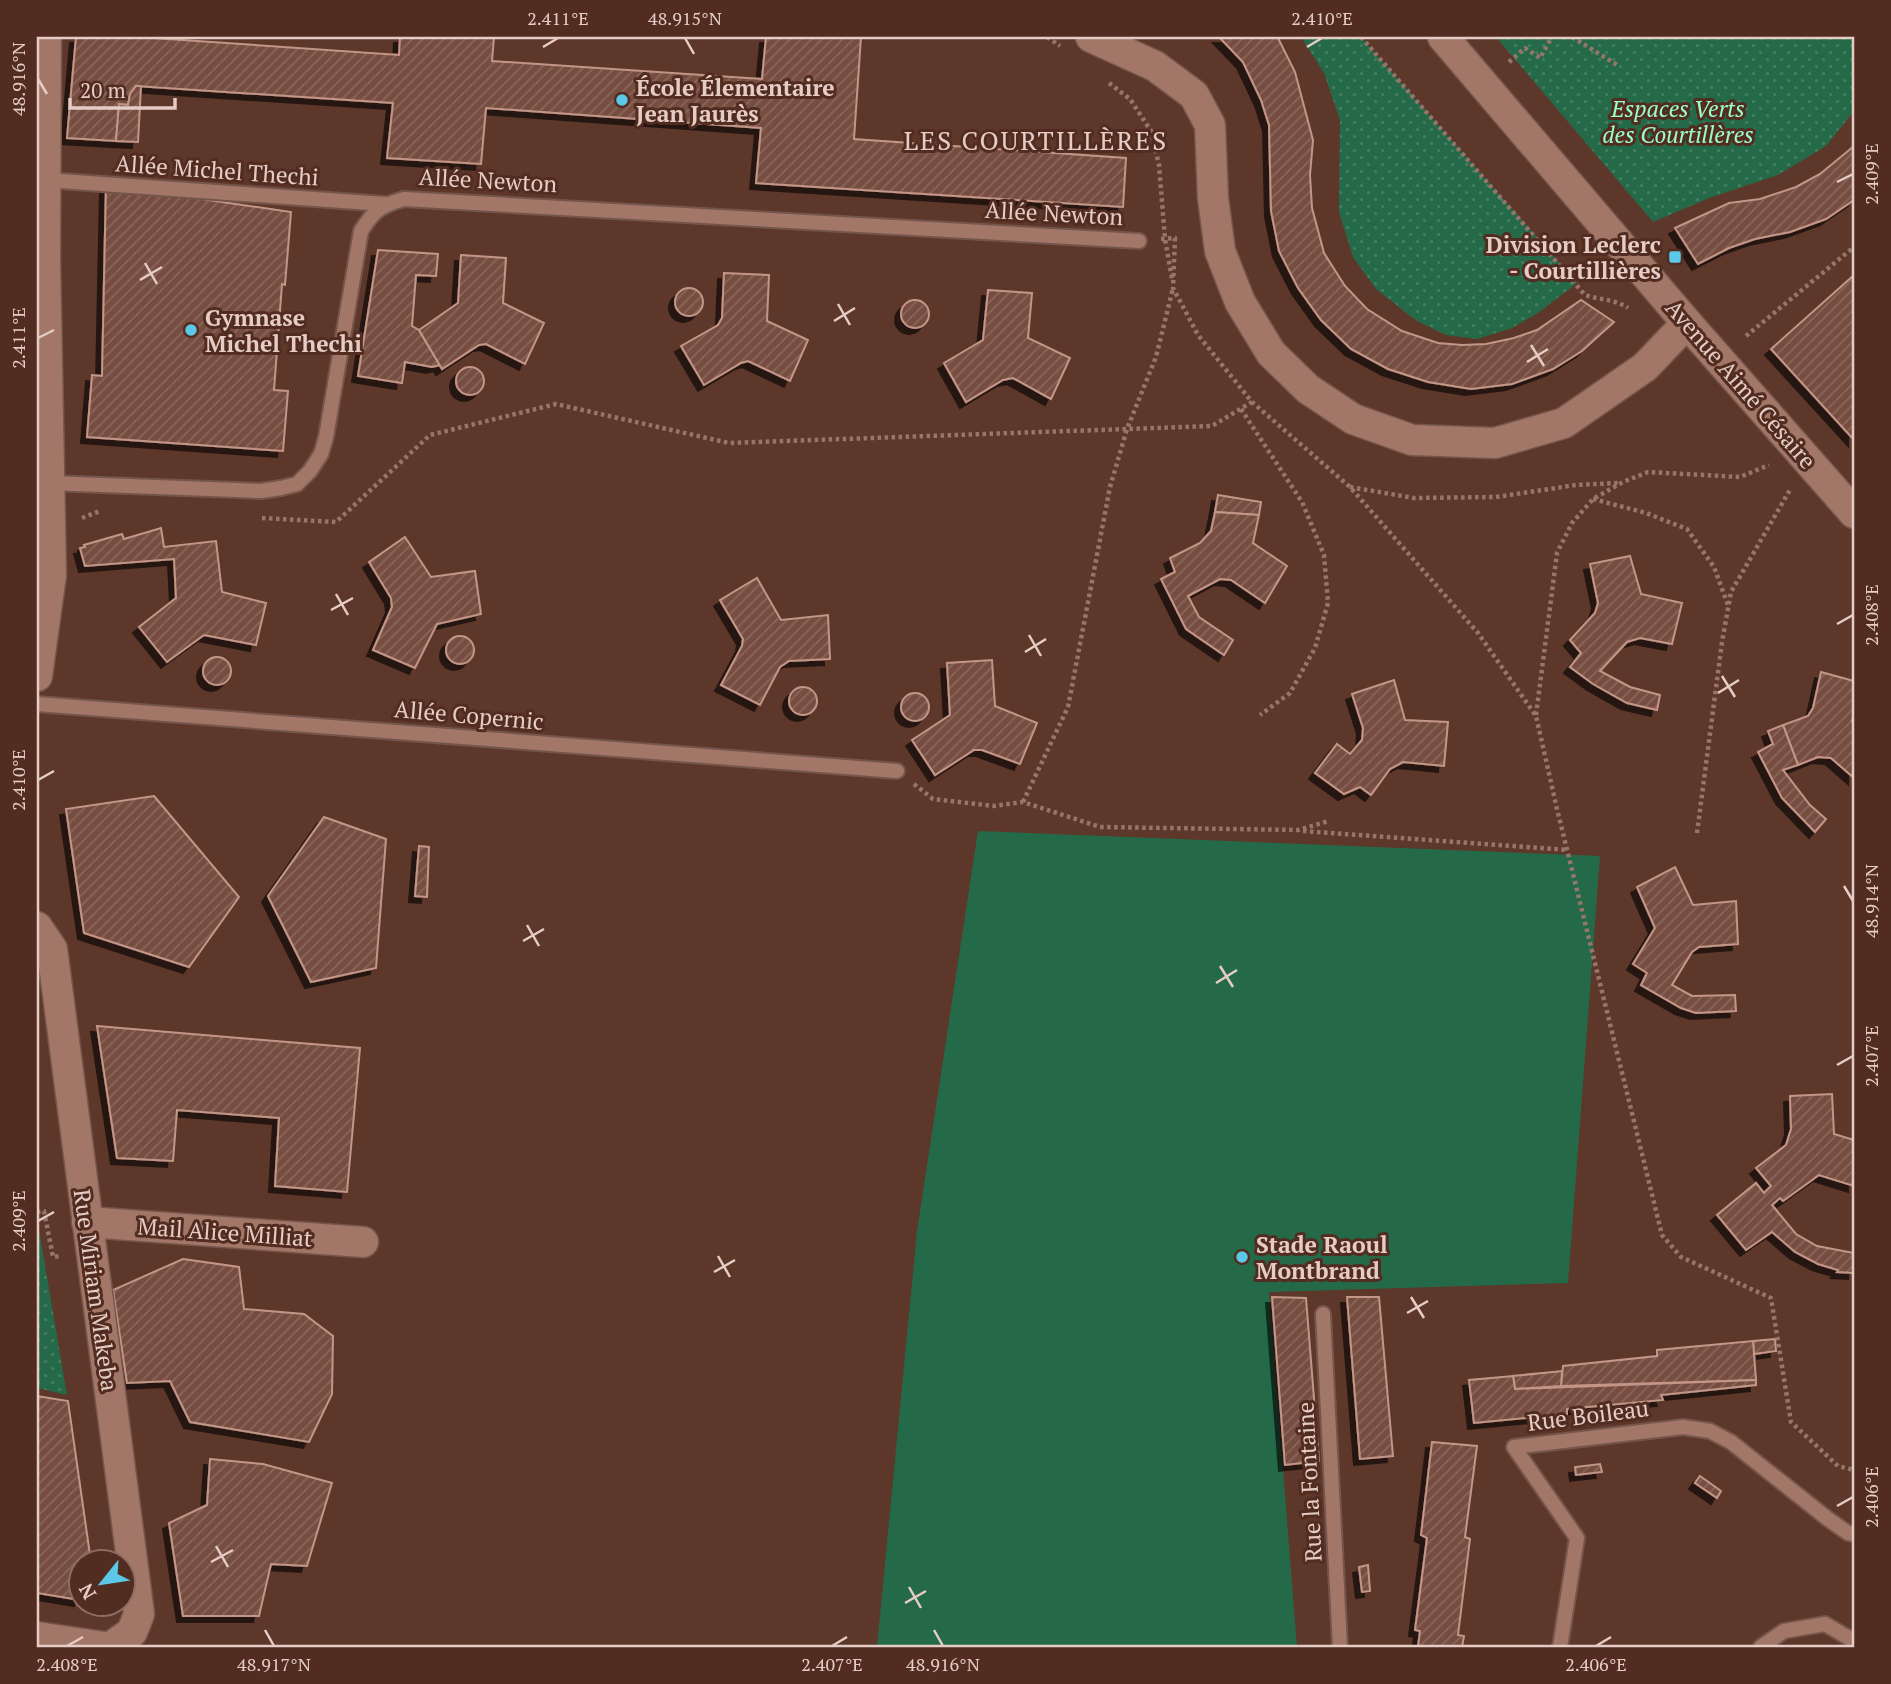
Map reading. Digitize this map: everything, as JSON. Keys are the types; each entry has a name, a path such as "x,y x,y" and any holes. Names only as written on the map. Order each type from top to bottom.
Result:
{"street":[{"path":"37,676 44,575 50,532 45,258 46,37"},
{"name":"Avenue Aimé Césaire","path":"1443,37 1801,452 1808,480 1854,513"},
{"path":"1080,45 1154,66 1194,95 1210,125 1213,198 1220,251 1240,302 1271,354 1308,389 1353,419 1412,440 1495,443 1564,423 1644,367 1687,323"},
{"name":"Avenue Aimé Césaire","path":"1808,480 1854,493"},
{"name":"Rue Miriam Makeba","path":"37,927 52,949 139,1614 129,1642"},
{"name":"Mail Alice Milliat","path":"87,1222 363,1242"},
{"path":"37,1637 104,1647"}],"lane":[{"name":"Allée Michel Thechi","path":"46,180 385,204"},
{"name":"Allée Newton","path":"385,204 404,199 421,199 1139,241"},
{"path":"49,483 261,491 297,484 321,454 326,436 361,230 370,216 385,204"},
{"name":"Allée Copernic","path":"37,704 897,772"},
{"name":"Rue la Fontaine","path":"1323,1314 1340,1647"},
{"name":"Rue Boileau","path":"1560,1647 1577,1538 1514,1447 1683,1427 1710,1431 1731,1442 1828,1519 1848,1533 1854,1534"},
{"path":"1761,1647 1784,1631 1825,1624 1854,1641"}],"path":[{"path":"1047,37 1080,45"},
{"path":"1361,37 1586,295 1602,301 1618,301 1663,349"},
{"path":"1509,62 1525,48 1540,58 1552,37"},
{"path":"1572,37 1619,66"},
{"path":"1099,76 1130,99 1151,131 1159,165 1165,239 1173,288 1198,335 1252,402 1350,487 1478,633 1536,716"},
{"path":"1023,802 1069,708 1110,486 1127,429 1156,357 1173,288 1175,239 1139,241"},
{"path":"1746,336 1854,247"},
{"path":"253,518 337,522 430,435 556,404 729,443 1212,426 1252,402"},
{"path":"1241,409 1302,502 1324,555 1328,603 1315,648 1290,693 1260,715"},
{"path":"1801,452 1740,477 1648,472 1593,499 1572,523 1557,553 1536,716 1662,1235 1681,1257 1771,1298 1791,1422 1838,1466 1854,1470"},
{"path":"1697,833 1731,592 1808,480"},
{"path":"1350,487 1415,498 1469,498 1623,482"},
{"path":"1593,499 1646,513 1687,529 1714,567 1728,606"},
{"path":"50,532 99,511 113,512"},
{"path":"897,772 933,799 994,806 1023,802 1100,827 1298,830 1567,850"},
{"path":"1298,830 1329,821"}],"green space":[{"path":"1301,37 1361,37 1577,283 1538,313 1512,328 1477,339 1446,335 1417,321 1376,289 1353,257 1339,212 1340,120 1324,73"},
{"name":"Espaces Verts des Courtillères","path":"1496,37 1854,37 1854,111 1826,146 1778,175 1709,198 1653,222"},
{"name":"Stade Raoul Montbrand","path":"978,831 1600,856 1568,1283 1269,1292 1297,1647 877,1647 917,1231"},
{"path":"37,1218 67,1395 37,1388"}],"building":[{"path":"76,37 139,37 399,55 400,37 494,37 492,61 762,79 766,37 861,37 854,139 1126,158 1123,207 756,183 761,128 486,108 481,164 387,158 393,103 136,86 130,94 128,105 119,104 116,141 67,138"},
{"path":"1219,37 1278,38 1295,72 1313,140 1310,175 1312,208 1324,253 1345,286 1367,309 1402,331 1438,343 1462,345 1486,344 1537,330 1581,300 1614,322 1582,351 1553,369 1512,384 1471,389 1428,382 1388,369 1351,349 1321,320 1298,288 1279,251 1271,211 1269,125 1261,100 1243,62"},
{"path":"136,86 141,86 138,142 116,141 119,104 128,105 130,94"},
{"path":"1854,146 1854,200 1826,219 1790,232 1755,239 1729,248 1698,264 1675,228 1729,203 1760,199 1796,187 1820,174"},
{"name":"Gymnase Michel Thechi","path":"106,185 291,212 285,285 282,284 274,390 288,391 283,451 87,437 92,375 102,376"},
{"path":"378,250 438,254 436,276 416,275 412,326 419,330 440,365 432,367 405,362 402,383 358,376"},
{"path":"461,255 506,258 503,303 544,323 525,364 486,344 479,345 442,369 419,330 458,303"},
{"path":"724,273 769,275 767,321 808,340 790,381 748,361 704,385 681,346 718,325 722,318"},
{"path":"1854,275 1854,440 1771,349"},
{"path":"689,288 699,292 703,302 699,312 689,316 679,312 675,302 679,292"},
{"path":"988,290 1032,293 1028,338 1070,358 1051,399 1013,378 1003,380 966,402 944,363 983,340"},
{"path":"915,300 925,304 929,314 925,324 915,328 905,324 901,314 905,304"},
{"path":"470,367 480,371 484,381 480,391 470,395 460,391 456,381 460,371"},
{"path":"1218,495 1261,502 1259,515 1215,512"},
{"path":"1215,512 1259,515 1253,543 1287,566 1265,603 1231,580 1220,579 1188,596 1199,617 1233,640 1224,655 1186,629 1161,579 1175,572 1170,558 1200,543 1211,531"},
{"path":"161,528 164,547 216,541 222,592 266,603 256,645 204,635 167,662 139,627 176,598 174,559 85,566 80,548 85,547 84,545 122,534 124,539"},
{"path":"405,537 431,577 475,571 481,614 437,624 415,668 373,650 392,607 391,598 369,562"},
{"path":"1630,556 1641,594 1682,603 1672,644 1640,638 1627,642 1600,671 1630,687 1660,695 1657,710 1627,703 1570,667 1581,653 1570,640 1595,613 1598,603 1590,564"},
{"path":"757,578 781,620 828,615 830,659 789,661 780,667 760,705 721,685 742,646 743,639 720,600"},
{"path":"460,636 470,640 474,650 470,660 460,664 450,660 446,650 450,640"},
{"path":"217,657 227,661 231,671 227,681 217,685 207,681 203,671 207,661"},
{"path":"992,660 995,706 1037,723 1020,764 982,750 974,750 935,775 912,740 950,715 947,663"},
{"path":"1821,672 1854,681 1854,778 1831,758 1818,757 1798,765 1783,725 1808,716 1813,708"},
{"path":"1394,680 1405,720 1448,722 1444,766 1403,762 1390,769 1371,795 1360,787 1344,794 1315,773 1337,744 1350,754 1362,740 1363,728 1352,694"},
{"path":"803,687 813,691 817,701 813,711 803,715 793,711 789,701 793,691"},
{"path":"915,693 925,697 929,707 925,717 915,721 905,717 901,707 905,697"},
{"path":"1783,725 1798,765 1783,770 1810,805 1826,819 1815,832 1782,798 1758,752 1773,744 1768,731"},
{"path":"154,796 239,897 189,967 84,933 66,809"},
{"path":"324,817 386,839 376,968 311,982 268,896"},
{"path":"419,846 429,847 427,897 415,896"},
{"path":"1675,867 1693,905 1736,901 1738,944 1699,947 1692,952 1672,985 1692,996 1735,995 1736,1011 1696,1013 1681,1008 1641,985 1647,973 1633,964 1655,928 1637,887"},
{"path":"97,1026 360,1048 347,1192 275,1186 279,1118 177,1110 173,1161 117,1158"},
{"path":"1832,1094 1834,1134 1854,1140 1854,1186 1819,1175 1783,1201 1780,1198 1772,1205 1796,1234 1817,1246 1854,1253 1854,1273 1837,1272 1838,1270 1818,1264 1795,1252 1772,1232 1746,1250 1717,1215 1756,1183 1764,1193 1771,1186 1756,1168 1786,1145 1791,1129 1790,1096"},
{"path":"183,1259 239,1267 244,1309 304,1314 333,1336 332,1394 309,1442 190,1422 170,1381 127,1383 113,1290"},
{"path":"1272,1297 1306,1298 1319,1461 1285,1465"},
{"path":"1347,1297 1379,1297 1393,1456 1360,1459"},
{"path":"1775,1339 1776,1351 1754,1354 1753,1341"},
{"path":"1753,1341 1756,1380 1561,1386 1563,1366 1657,1356 1657,1350"},
{"path":"1562,1371 1561,1386 1515,1389 1513,1376"},
{"path":"1513,1376 1515,1389 1756,1380 1756,1385 1661,1395 1663,1400 1567,1409 1567,1414 1474,1423 1469,1380"},
{"path":"37,1396 68,1401 89,1548 66,1548 66,1598 37,1593"},
{"path":"1432,1442 1477,1446 1465,1537 1470,1539 1458,1635 1464,1636 1462,1647 1418,1647 1420,1631 1415,1630 1427,1538 1421,1535"},
{"path":"210,1459 263,1464 332,1483 307,1566 271,1564 259,1616 183,1616 169,1523 207,1505"},
{"path":"1600,1464 1602,1472 1576,1475 1575,1467"},
{"path":"1700,1476 1721,1491 1717,1498 1695,1483"},
{"path":"1368,1565 1370,1591 1362,1592 1359,1567"}],"place":[{"name":"École Élementaire Jean Jaurès","path":"622,100"},
{"name":"Division Leclerc - Courtillières","path":"1675,257"},
{"name":"Gymnase Michel Thechi","path":"191,330"},
{"name":"Stade Raoul Montbrand","path":"1242,1257"}],"district":[{"name":"LES COURTILLÈRES","path":"1036,140"}]}
